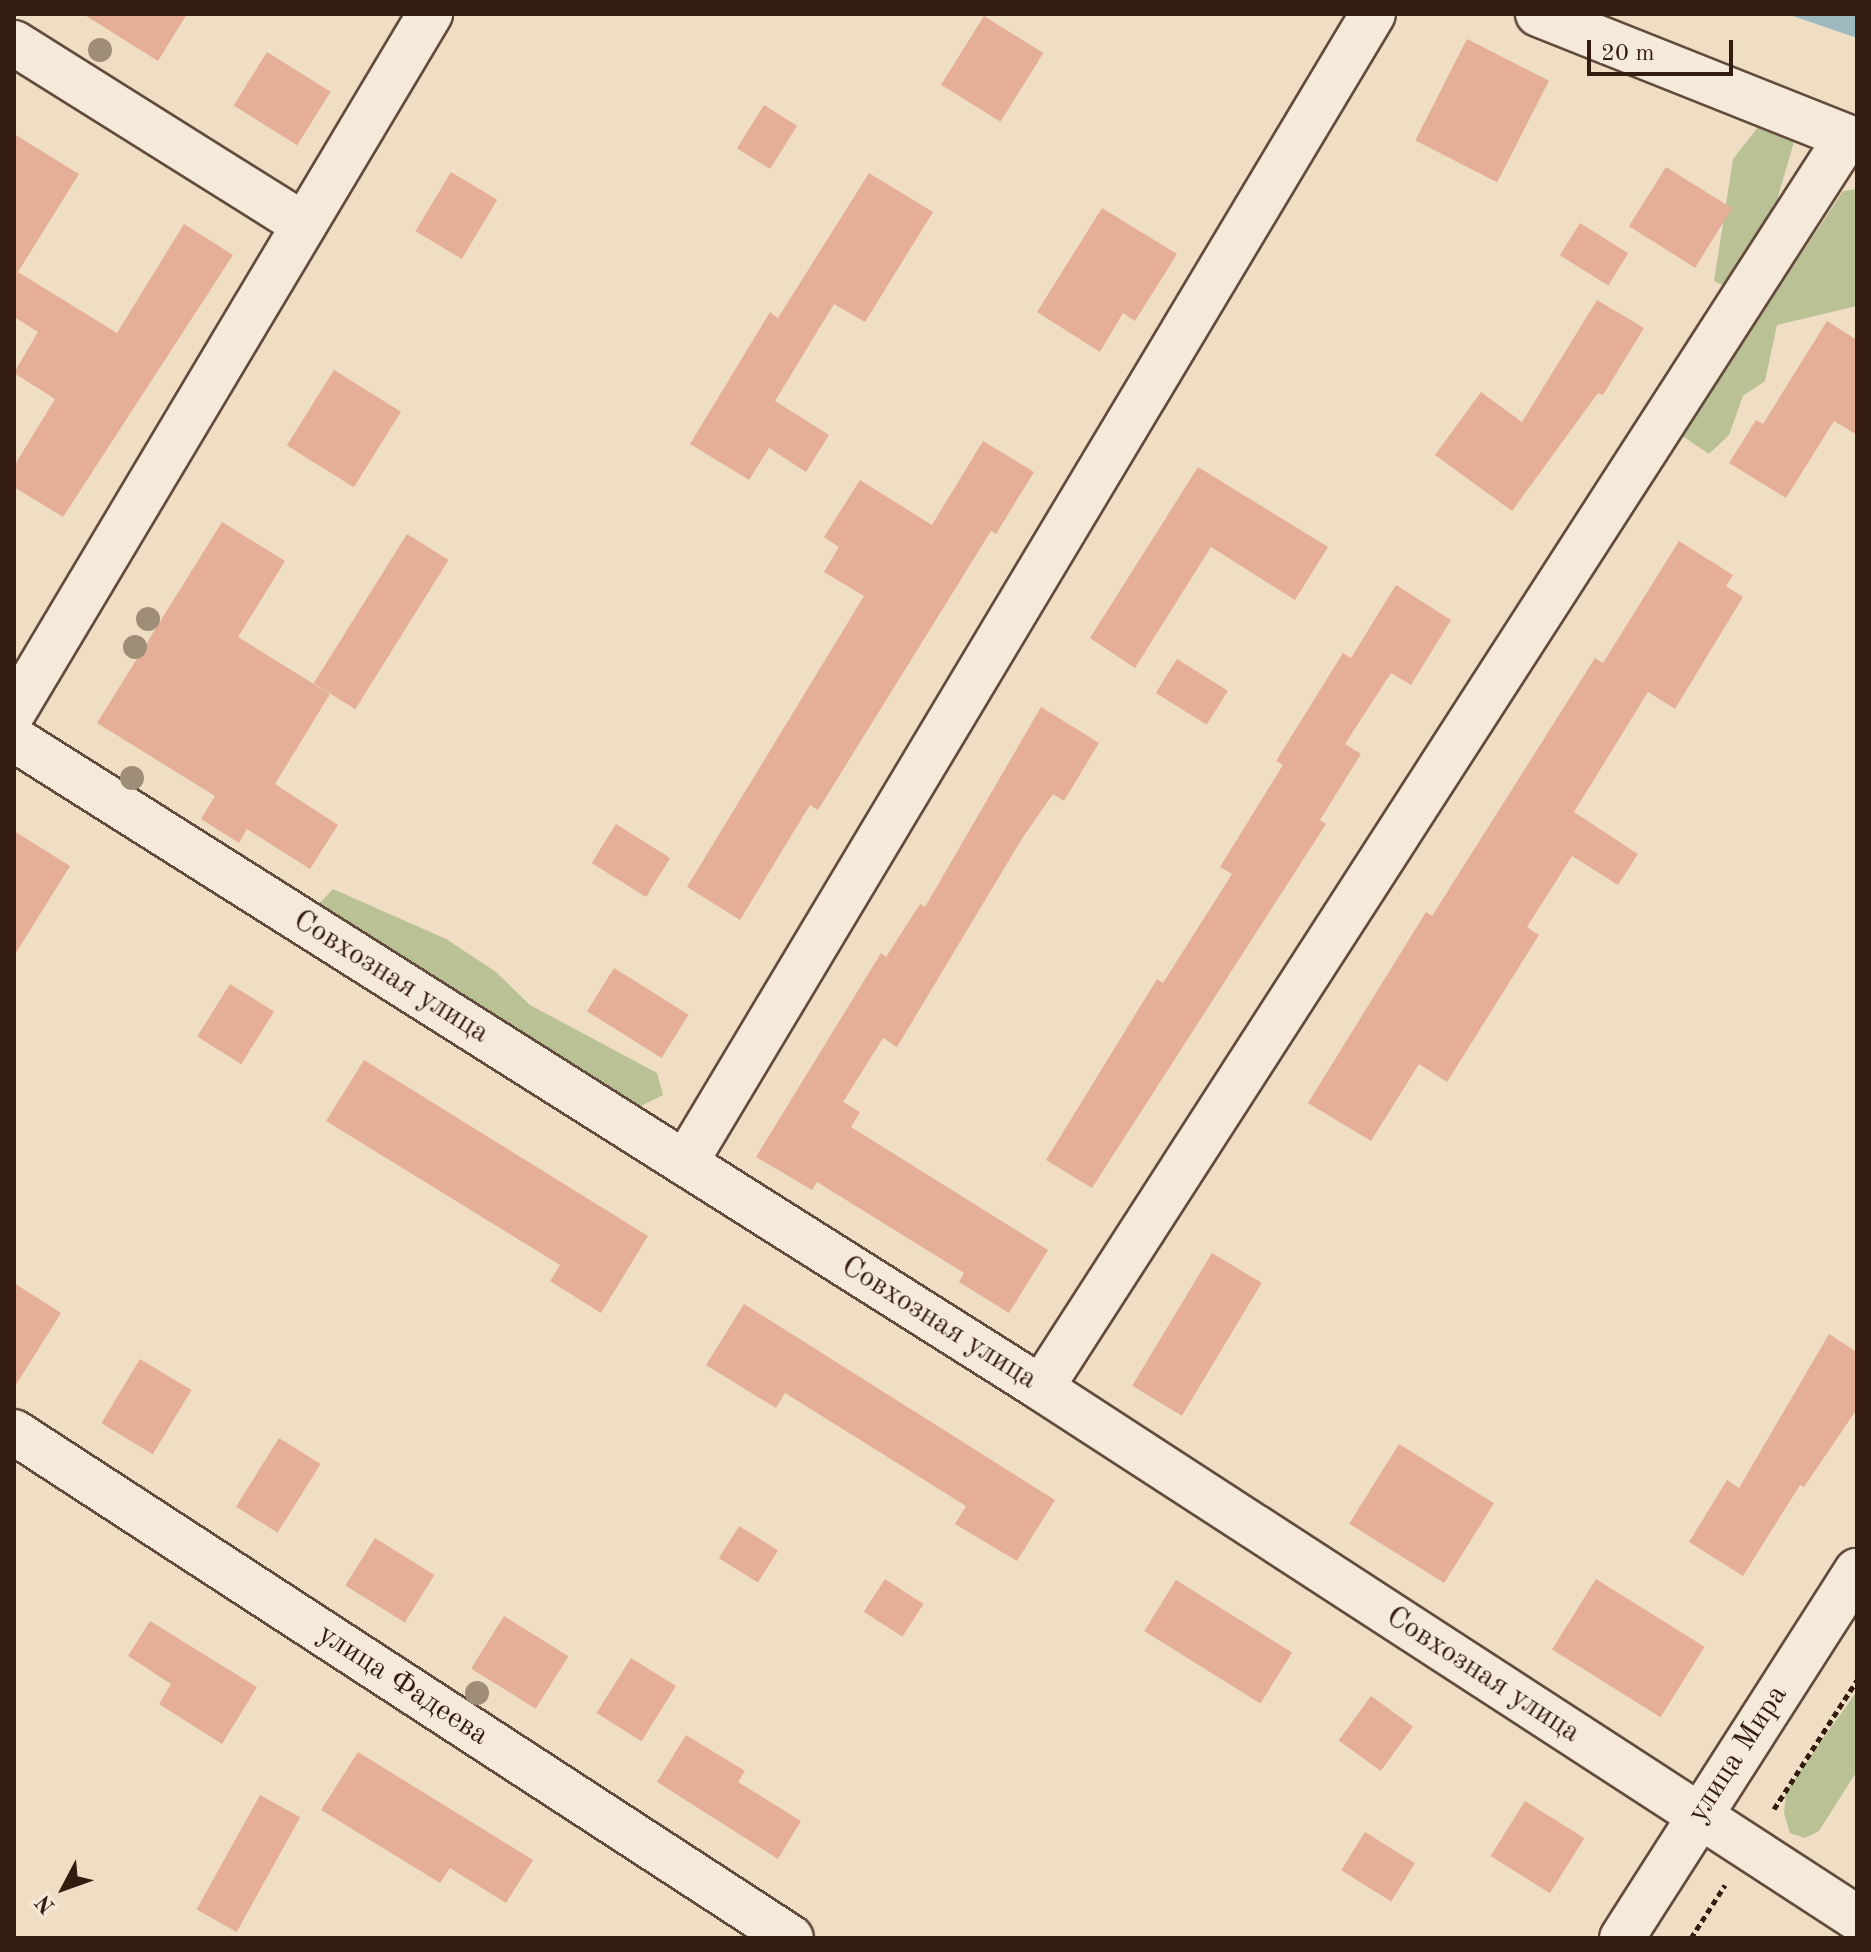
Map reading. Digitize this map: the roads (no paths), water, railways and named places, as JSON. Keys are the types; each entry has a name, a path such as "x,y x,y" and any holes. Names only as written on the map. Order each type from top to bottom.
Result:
{"street":[{"path":"14,711 430,14"},
{"path":"685,1163 1373,14"},
{"path":"1041,1388 1852,139 1538,14"},
{"path":"14,43 304,225"},
{"name":"Совхозная улица","path":"14,739 1041,1388 1857,1918"},
{"name":"улица Фадеева","path":"14,1432 791,1938"},
{"name":"улица Мира","path":"1622,1938 1698,1814 1857,1571"}],"water":[{"path":"1787,14 1857,14 1857,38"}]}
